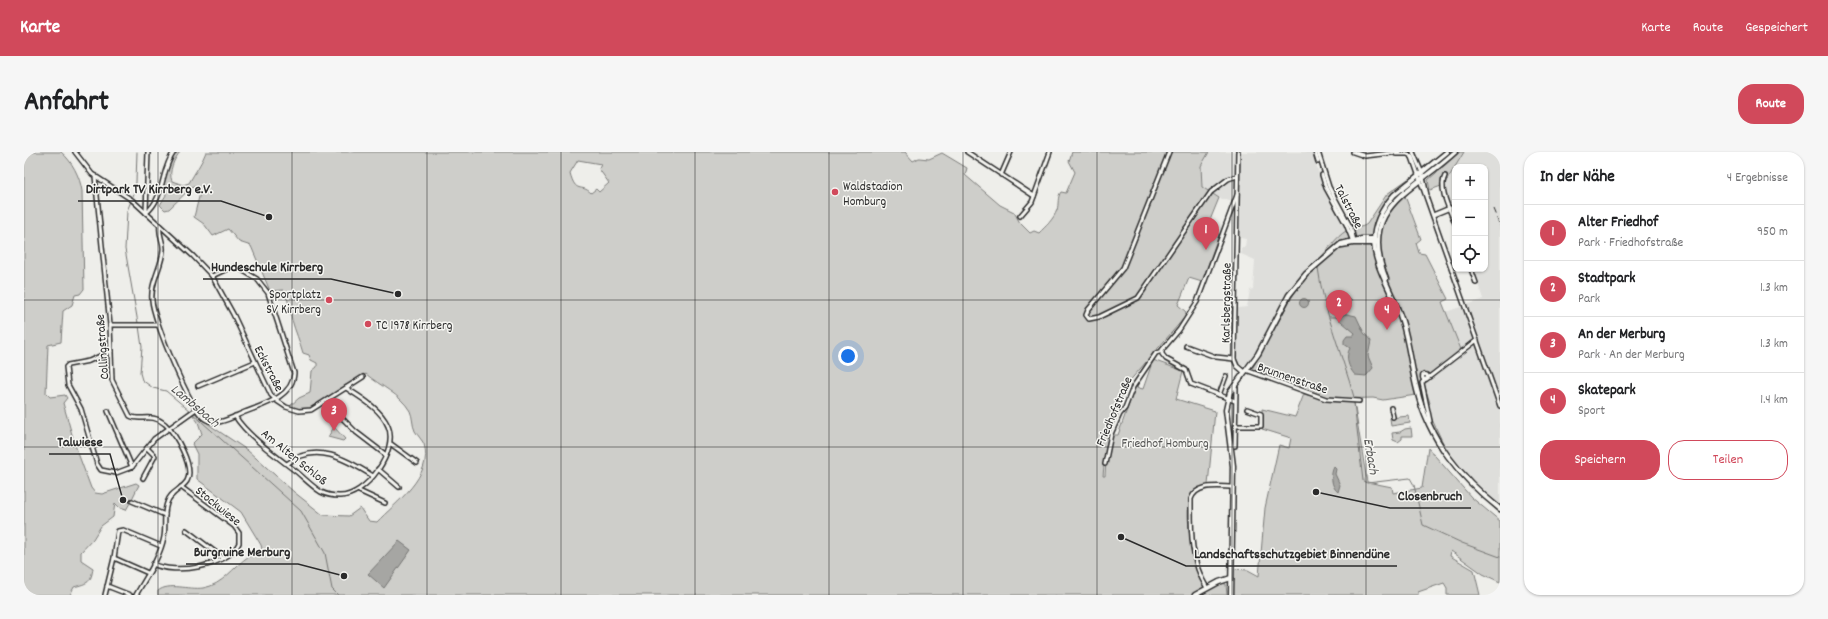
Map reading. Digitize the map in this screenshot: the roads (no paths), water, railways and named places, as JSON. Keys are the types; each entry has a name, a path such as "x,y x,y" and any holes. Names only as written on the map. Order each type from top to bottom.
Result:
{"main road":[{"path":"1447,152 1432,166 1394,195 1384,206 1377,224 1375,241 1380,263 1406,335 1416,389 1424,414 1455,467 1470,483 1500,509"},
{"path":"1375,241 1387,210 1412,186 1455,152"},
{"path":"1231,595 1233,487 1232,437 1226,410 1228,398 1232,388 1262,347 1290,295 1315,265 1336,248 1353,241 1375,241"},
{"path":"1195,595 1207,588 1231,578"}],"street":[{"name":"Eckstraße","path":"75,152 96,176 131,199 193,256 212,276 233,314 274,399 292,410 311,410 363,377"},
{"path":"146,213 148,152"},
{"path":"146,213 151,208 159,194 164,173 174,152"},
{"path":"967,152 1034,196"},
{"path":"1001,175 1011,152"},
{"path":"1020,216 1027,209 1034,196 1050,152"},
{"path":"1169,152 1123,268 1088,310 1086,315 1090,319 1099,317 1138,298 1211,192 1228,179 1237,176"},
{"name":"Karlsbergstraße","path":"1238,152 1234,359 1237,366 1245,371"},
{"name":"Talstraße","path":"1317,152 1326,188 1346,224 1353,241"},
{"path":"1353,152 1365,156 1412,153"},
{"path":"1393,154 1400,152"},
{"path":"1412,153 1419,165 1424,191 1500,406"},
{"path":"1412,153 1412,157 1420,175"},
{"path":"1419,165 1425,167 1432,166"},
{"name":"Collingstraße","path":"96,176 110,325 113,385 129,414 134,418 155,418 163,422 170,429 178,442 189,468 189,477 169,499 165,515 161,546 136,595"},
{"path":"1445,176 1443,180 1443,188 1452,214"},
{"path":"1421,180 1427,199"},
{"path":"1412,186 1418,186 1424,191"},
{"name":"Friedhofstraße","path":"1105,464 1111,434 1120,414 1125,408 1135,382 1156,353 1162,352 1197,302 1237,195"},
{"path":"1433,215 1450,208"},
{"path":"160,226 163,252 151,299 158,325 174,365 195,410 210,421 220,422 269,403 292,383 294,368 268,293 257,279 245,271 232,267 212,276"},
{"path":"1472,272 1476,283"},
{"path":"110,325 158,325"},
{"path":"1432,430 1422,383 1476,340"},
{"path":"1186,346 1216,358 1234,359"},
{"path":"111,351 89,361 66,366 67,380 81,409 99,468 104,472 116,473 132,467 154,439 195,410"},
{"path":"1162,352 1166,360 1186,370 1191,384 1235,401"},
{"path":"198,386 255,362"},
{"path":"1426,379 1423,376 1439,369"},
{"name":"Brunnenstraße","path":"1245,371 1326,399 1359,401"},
{"path":"1219,395 1226,376"},
{"path":"346,388 382,416 388,427 390,444 386,455 373,476 359,491 385,503"},
{"path":"1235,446 1232,437 1235,426 1236,388"},
{"path":"1235,426 1261,426 1261,414 1247,408"},
{"path":"1391,408 1393,417"},
{"path":"108,411 132,467"},
{"path":"338,414 356,432 386,455"},
{"name":"Am Alten Schloß","path":"235,416 244,427 287,464 327,494 345,496 359,491"},
{"path":"390,444 417,463"},
{"path":"143,478 155,456 147,448"},
{"path":"287,464 304,454 318,452 349,461 373,476"},
{"path":"378,468 399,487"},
{"name":"Stockwiese","path":"153,564 168,569 186,569 206,565 223,558 238,546 240,539 239,533 234,526 181,487"},
{"path":"1207,588 1193,550 1191,499 1194,492 1198,489 1233,487"},
{"path":"132,501 165,515"},
{"path":"105,595 114,558 118,531 122,530 161,546"},
{"path":"186,530 223,558"},
{"path":"114,558 148,573"},
{"path":"107,586 130,595"}],"waterway":[{"name":"Lambsbach","path":"137,152 135,191 127,211 125,249 138,323"},
{"name":"Erbach","path":"1318,268 1324,301 1354,397"},
{"path":"1344,309 1346,314"},
{"path":"1329,317 1336,317"},
{"name":"Lambsbach","path":"139,326 142,347 140,373 142,380 153,388 166,391 190,411"},
{"name":"Erbach","path":"1354,403 1363,481 1367,483 1410,478 1414,485 1423,525 1462,543 1500,557"},
{"name":"Lambsbach","path":"192,413 301,511 325,553 332,589 338,595"}],"railway":[{"path":"1493,209 1500,226"}],"place":[{"name":"Waldstadion Homburg","path":"835,192"},
{"name":"Dirtpark TV Kirrberg e.V.","path":"269,217"},
{"name":"Alter Friedhof","path":"1206,250"},
{"name":"Hundeschule Kirrberg","path":"398,294"},
{"name":"Sportplatz SV Kirrberg","path":"329,300"},
{"name":"Stadtpark","path":"1339,323"},
{"name":"TC 1978 Kirrberg","path":"368,324"},
{"name":"Skatepark","path":"1387,330"},
{"name":"An der Merburg","path":"334,431"},
{"name":"Closenbruch","path":"1316,492"},
{"name":"Talwiese","path":"123,500"},
{"name":"Landschaftsschutzgebiet Binnendüne","path":"1121,537"},
{"name":"Burgruine Merburg","path":"344,576"}],"park label":[{"name":"Friedhof Homburg","path":"1165,442"}]}
